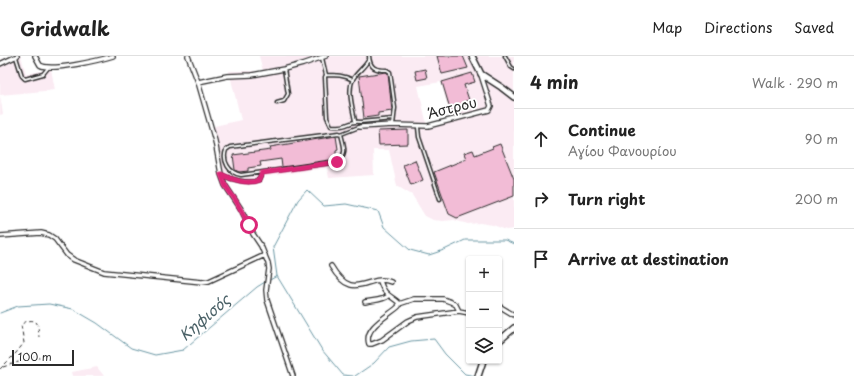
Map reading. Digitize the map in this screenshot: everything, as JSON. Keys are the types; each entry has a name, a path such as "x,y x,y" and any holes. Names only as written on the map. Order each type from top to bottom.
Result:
{"street":[{"path":"0,64 17,56"},
{"path":"36,56 40,66 48,68 93,61 113,56"},
{"path":"188,56 198,82 215,141 221,174 225,185 236,201 265,255 270,269 266,290 270,309 293,376"},
{"path":"472,56 481,74 514,97"},
{"path":"198,82 227,76 252,75 284,69 323,57"},
{"name":"Άστρου","path":"360,127 393,125 428,126 489,110 491,106 481,74"},
{"path":"0,236 41,233 50,235 56,239 67,254 74,260 104,272 196,282 209,281 265,255"},
{"path":"331,266 344,282 348,284 359,286 374,281 383,280 390,282"},
{"path":"380,281 382,289 388,296 400,304"},
{"path":"365,302 382,300 388,296"},
{"path":"459,311 456,305 443,299 414,299 400,304 371,330 368,340 369,344 382,340 416,317 459,311 466,312"},
{"path":"502,308 514,314"},
{"path":"502,338 514,328"},
{"path":"478,376 482,364"}],"lane":[{"path":"17,56 22,76 25,79 43,74 48,68"},
{"path":"355,121 351,97 353,80 366,66 369,56"},
{"path":"505,56 510,67 514,70"},
{"path":"323,57 326,75 324,86 327,117 332,126 347,125 355,121 360,122 393,119"},
{"path":"369,59 376,69 387,70 390,72 395,108 393,125"},
{"path":"277,103 284,101 288,94 284,69"},
{"path":"326,75 346,76 353,80"},
{"path":"418,126 419,137 440,199"},
{"path":"341,134 345,150 343,157 337,162 240,175 234,174 226,163 226,150 230,147 339,133 341,134 360,127"},
{"path":"221,174 227,177 252,182 259,180 262,173"}],"path":[{"path":"0,369 24,344 21,327 23,322 32,320 36,322 38,325 39,337"},
{"path":"3,367 34,357 46,359"}],"shaded area":[{"path":"11,56 21,56 26,74 51,69 55,90 0,95 0,60"},
{"path":"259,56 514,56 514,229 506,230 493,225 480,223 468,224 454,220 433,220 425,216 412,195 397,186 389,150 373,150 374,175 329,178 327,168 248,179 235,177 219,170 210,127 241,120 229,71 263,71","holes":["441,82 451,118 427,125 418,86"]},
{"path":"0,95 3,114 0,115"},
{"path":"97,367 104,376 73,376 72,372"}],"building":[{"path":"437,56 463,56 468,68 442,74"},
{"path":"425,69 427,78 417,80 415,71"},
{"path":"386,72 388,73 392,111 378,113 378,116 364,118 359,76"},
{"path":"472,73 475,82 464,85 469,100 465,101 467,108 451,112 442,82"},
{"path":"408,130 408,144 379,145 378,131"},
{"path":"336,136 338,149 336,150 336,159 282,167 281,159 260,162 261,166 248,168 248,171 239,172 235,170 233,155 271,150 270,147"},
{"path":"500,144 514,179 514,196 457,218 449,214 434,172 466,159 464,153 473,150 475,155"},
{"path":"415,160 423,180 411,185 403,165"}],"waterway":[{"path":"277,276 273,247 298,200 307,190 324,206 346,204 378,211 384,227 410,250 429,255 465,240 505,240 514,244"},
{"name":"Κηφισός","path":"268,281 277,276 322,350 343,375 353,376"},
{"name":"Κηφισός","path":"0,313 18,306 49,304 73,309 97,323 131,348 155,355 183,350 257,287 265,282"},
{"name":"Κηφισός","path":"355,376 374,363 389,347 411,341 434,339 445,354 465,374 476,376"}],"route":[{"path":"249,225 241,209 225,185 221,174 245,182 252,182 258,181 262,173 337,162"}]}
